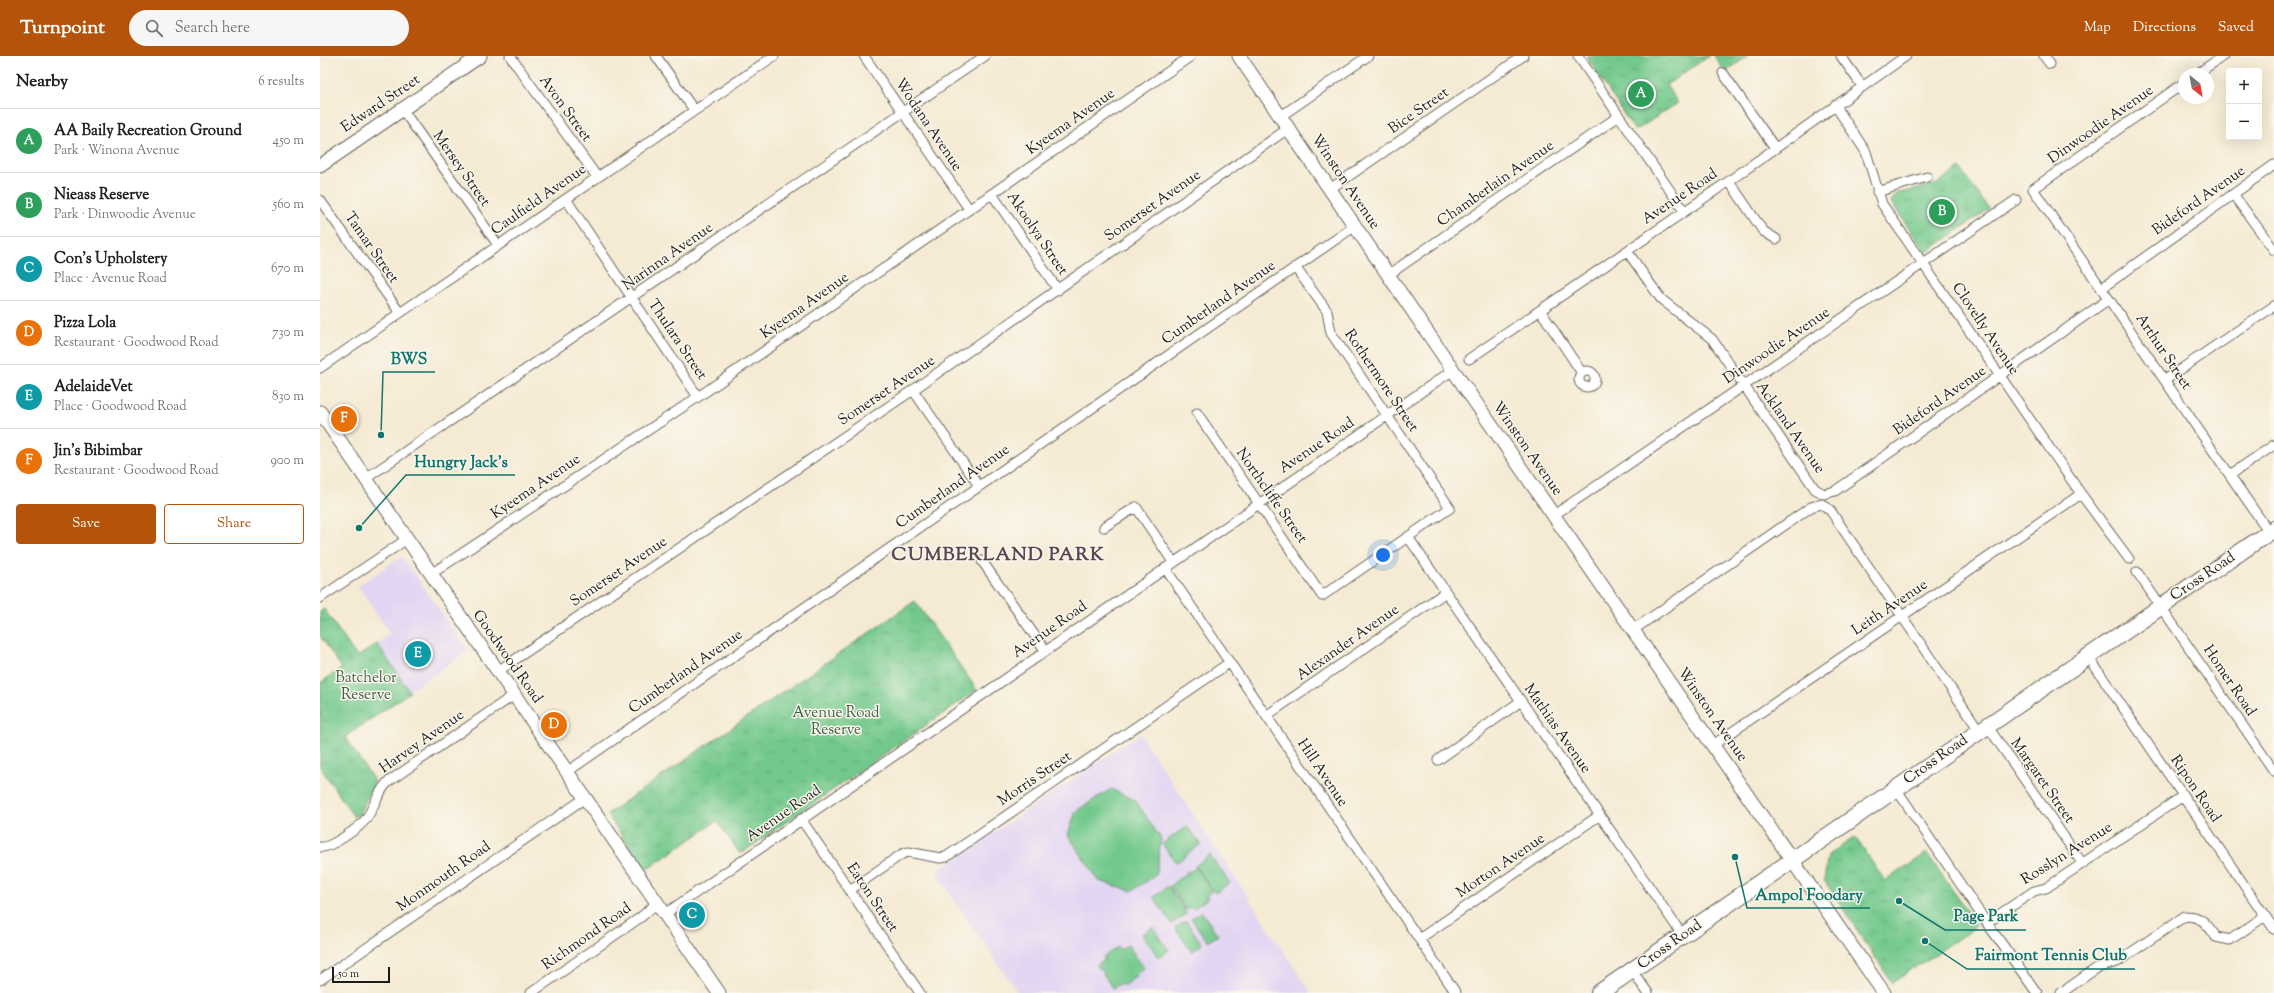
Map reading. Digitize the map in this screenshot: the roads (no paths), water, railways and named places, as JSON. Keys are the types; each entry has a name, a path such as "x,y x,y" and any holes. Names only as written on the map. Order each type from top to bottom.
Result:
{"highway":[{"name":"Cross Road","path":"1599,993 1635,975 2273,534"},
{"name":"Cross Road","path":"1617,993 1635,975"}],"street":[{"name":"Edward Street","path":"320,166 480,56"},
{"name":"Avon Street","path":"510,56 597,178"},
{"path":"656,56 694,110"},
{"name":"Caulfield Avenue","path":"320,368 774,56"},
{"name":"Wodana Avenue","path":"864,56 969,209"},
{"name":"Narinna Avenue","path":"365,479 632,299 985,56"},
{"name":"Kyeema Avenue","path":"431,574 698,397 1191,56"},
{"name":"Winston Avenue","path":"1239,56 1453,370 1796,863 1884,993"},
{"path":"1281,116 1368,56"},
{"name":"Bice Street","path":"1330,189 1523,56"},
{"path":"1578,56 1684,211"},
{"path":"1841,56 1862,86"},
{"name":"Avenue Road","path":"1469,359 1729,181 1906,56"},
{"path":"2044,56 2050,64"},
{"path":"2206,68 2223,56"},
{"path":"1723,73 1775,148"},
{"name":"Dinwoodie Avenue","path":"2033,189 2178,87"},
{"name":"Clovelly Avenue","path":"1835,106 1866,152 1877,192 1882,204 2081,494 2129,559"},
{"name":"Mersey Street","path":"402,110 498,246"},
{"name":"Chamberlain Avenue","path":"1388,275 1619,116"},
{"name":"Somerset Avenue","path":"498,672 913,390 1289,128"},
{"name":"Bideford Avenue","path":"2102,288 2274,165"},
{"path":"1877,192 1927,176"},
{"path":"1729,181 1763,231 1776,239"},
{"name":"Arthur Street","path":"2033,189 2230,475 2273,534"},
{"name":"Akoolya Street","path":"992,194 1058,290"},
{"path":"2233,194 2274,250"},
{"name":"Thulara Street","path":"566,199 698,397"},
{"name":"Tamar Street","path":"320,200 400,313"},
{"name":"Dinwoodie Avenue","path":"1554,516 2016,200"},
{"name":"Cumberland Avenue","path":"567,772 1354,226"},
{"name":"Ackland Avenue","path":"1627,251 1661,299 1712,339 1815,489 1824,494"},
{"name":"Rothermore Street","path":"1295,267 1327,312 1332,333 1450,508 1408,537"},
{"name":"Bideford Avenue","path":"1824,494 1835,491 2109,299"},
{"path":"2165,380 2274,306"},
{"path":"1540,310 1582,373"},
{"name":"Avenue Road","path":"661,908 801,819 1453,370"},
{"path":"913,390 979,486"},
{"name":"Northcliffe Street","path":"1197,413 1322,596 1408,537"},
{"name":"Goodwood Road","path":"321,415 719,993"},
{"path":"2230,475 2274,445"},
{"name":"Leith Avenue","path":"1714,745 2081,494"},
{"path":"1633,630 1811,507 1822,504 1830,510 1902,617 1986,732"},
{"path":"1104,528 1136,507 1173,562"},
{"name":"Mathias Avenue","path":"1408,537 1686,940"},
{"path":"320,598 406,539"},
{"path":"982,561 1045,650"},
{"name":"Hill Avenue","path":"1165,568 1456,993"},
{"path":"2137,572 2164,610"},
{"name":"Alexander Avenue","path":"1266,716 1446,592"},
{"name":"Homer Road","path":"2164,610 2274,771"},
{"name":"Ripon Road","path":"2091,660 2274,929"},
{"name":"Morris Street","path":"850,890 908,852 940,858 946,857 1230,663"},
{"name":"Harvey Avenue","path":"320,847 329,846 361,824 370,811 377,795 388,782 514,695"},
{"path":"1438,760 1522,702"},
{"name":"Margaret Street","path":"1986,732 2082,863"},
{"path":"1898,792 1987,923 2037,993"},
{"name":"Rosslyn Avenue","path":"1987,923 2034,891 2046,888 2183,796"},
{"name":"Monmouth Road","path":"320,980 585,798"},
{"name":"Morton Avenue","path":"1419,939 1600,815"},
{"name":"Eaton Street","path":"801,819 920,993"},
{"name":"Richmond Road","path":"531,993 641,917 661,908"},
{"path":"2061,993 2098,968 2116,962 2186,916 2195,916 2204,920 2216,937 2230,940 2265,916"},
{"path":"1635,975 1648,993"}],"place":[{"name":"AA Baily Recreation Ground","path":"1641,94"},
{"name":"Nieass Reserve","path":"1942,212"},
{"name":"Jin's Bibimbar","path":"344,419"},
{"name":"BWS","path":"381,435"},
{"name":"Hungry Jack's","path":"359,528"},
{"name":"AdelaideVet","path":"418,654"},
{"name":"Pizza Lola","path":"554,725"},
{"name":"Ampol Foodary","path":"1735,857"},
{"name":"Page Park","path":"1899,901"},
{"name":"Con's Upholstery","path":"692,915"},
{"name":"Fairmont Tennis Club","path":"1925,941"}],"district":[{"name":"CUMBERLAND PARK","path":"998,555"}],"park label":[{"name":"Batchelor Reserve","path":"366,686"},
{"name":"Avenue Road Reserve","path":"836,722"}]}
